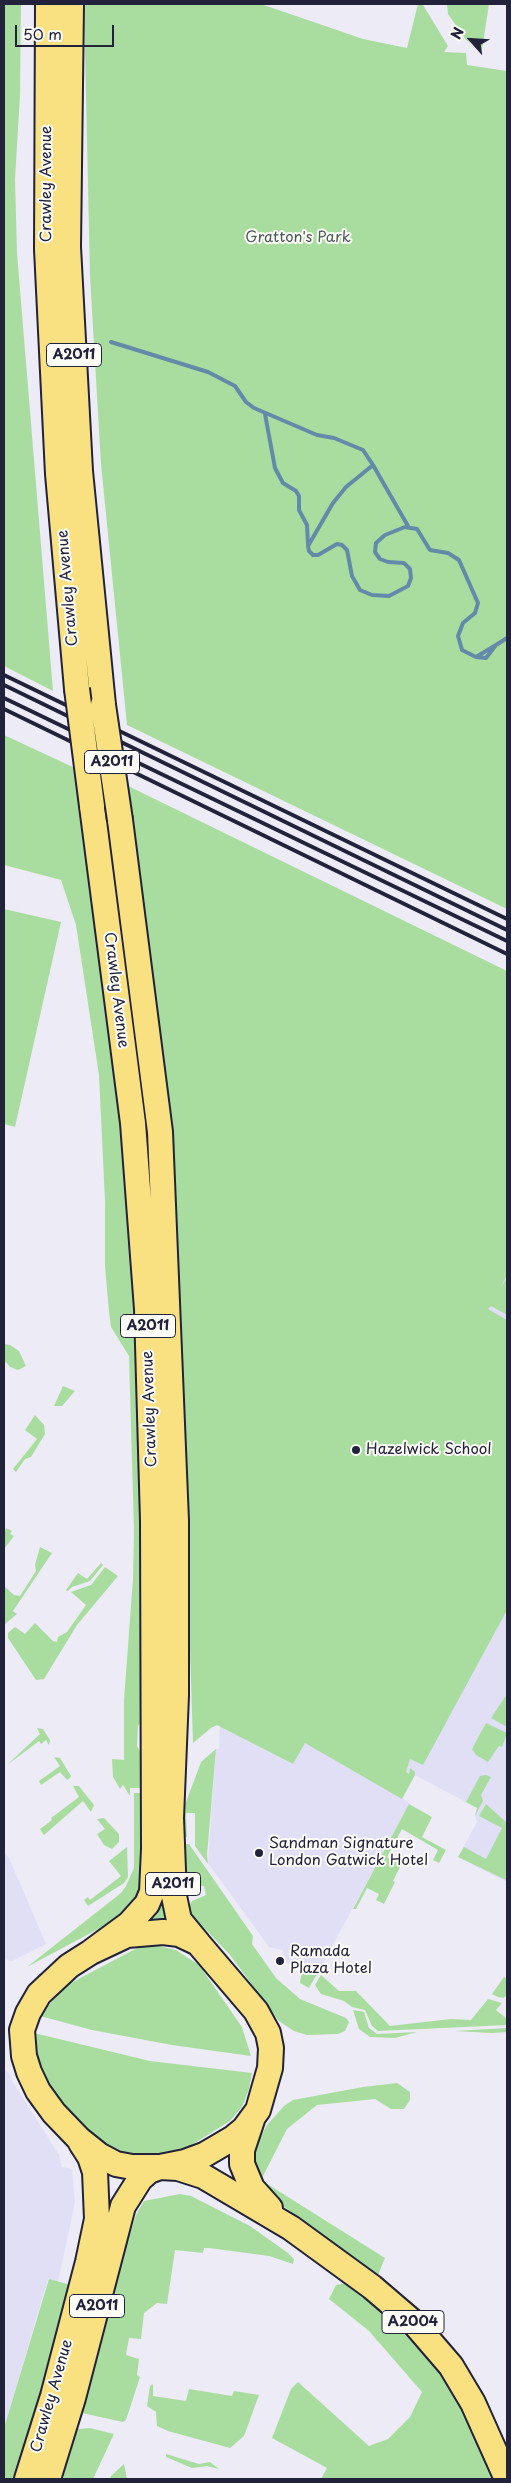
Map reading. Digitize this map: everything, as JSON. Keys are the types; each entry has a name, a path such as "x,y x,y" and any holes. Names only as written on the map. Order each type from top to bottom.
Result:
{"main road":[{"name":"Crawley Avenue","path":"48,4 47,249 58,474 77,689 133,1123 147,1310 154,1521 154,1849 152,1889 147,1904 129,1924 92,1952"},
{"name":"Crawley Avenue","path":"71,4 68,247 80,471 103,705 120,820 160,1132 176,1521 176,1695 171,1818 174,1896 179,1920 198,1943"},
{"name":"A2011","path":"150,1931 174,1933 198,1943 256,2011 268,2033 271,2048 270,2068 257,2112 239,2133 212,2150 185,2162 137,2168 116,2164 99,2155 79,2139 54,2113 38,2091 24,2056 24,2025 28,2012 39,1994 69,1966 92,1952 128,1935 150,1931"},
{"name":"A2004","path":"257,2112 242,2150 244,2172 254,2192 291,2228"},
{"name":"Crawley Avenue","path":"27,2479 53,2396 88,2262 96,2219 97,2186 94,2167 79,2139"},
{"name":"Crawley Avenue","path":"48,2479 73,2398 123,2206 140,2179 149,2171 160,2166"},
{"name":"A2004","path":"160,2166 178,2168 203,2176 291,2228 372,2286 414,2323 451,2366 473,2403 507,2479"}],"shaded area":[{"path":"507,1131 507,1882 458,1857 477,1822 475,1816 477,1808 415,1775 402,1798 410,1803 318,1972 303,1964 302,1967 290,1965 285,1960 283,1950 269,1947 208,1863 216,1749 219,1749 220,1726 293,1764 304,1743"},
{"path":"4,1853 9,1858 46,1944 12,1961 4,1959"},
{"path":"4,2070 10,2074 11,2079 59,2155 62,2167 72,2169 75,2202 58,2282 48,2279 4,2428"}],"green space":[{"path":"4,4 21,4 20,95 15,179 17,253 53,691 4,666"},
{"name":"Gratton's Park","path":"84,4 261,4 363,39 407,48 418,4 423,5 448,46 444,52 466,53 467,65 507,71 507,909 127,725 101,464 90,276"},
{"path":"447,4 489,4 482,50 466,40 448,14"},
{"path":"4,735 77,769 114,1029 138,1286 144,1718 138,1726 137,1746 144,1758 144,1788 130,1788 130,1796 123,1785 120,1789 113,1777 112,1759 124,1760 124,1700 133,1579 134,1531 129,1356 111,1327 109,1312 105,1266 105,1201 99,1075 76,925 61,880 4,865"},
{"name":"Hazelwick School","path":"124,784 507,971 507,1275 501,1287 507,1278 507,1315 491,1306 488,1309 507,1320 507,1610 423,1765 410,1759 406,1772 409,1774 410,1768 415,1772 415,1775 402,1799 305,1743 293,1764 217,1725 193,1743 186,1524"},
{"path":"4,909 61,922 15,1127 4,1124"},
{"path":"4,1344 10,1345 19,1351 26,1366 18,1370 10,1367 6,1362 4,1364"},
{"path":"63,1386 75,1391 62,1406 54,1406"},
{"path":"35,1415 44,1425 45,1434 31,1457 25,1459 16,1472 13,1469 37,1439 25,1430"},
{"path":"6,1528 12,1531 10,1534 14,1536 4,1549 4,1532"},
{"path":"40,1547 52,1553 13,1611 17,1614 4,1625 4,1586 14,1595 20,1596 36,1571 35,1565"},
{"path":"101,1563 103,1565 90,1581 72,1587 68,1591 66,1590 78,1573 87,1579"},
{"path":"105,1567 118,1576 77,1625 44,1679 36,1680 8,1638 8,1633 15,1627 25,1634 35,1623 53,1641 57,1642 58,1637 67,1632 86,1605 71,1592 91,1585"},
{"path":"507,1694 507,1727 491,1718"},
{"path":"486,1723 507,1733 502,1747 499,1746 488,1762 476,1755 472,1749"},
{"path":"37,1728 43,1729 50,1740 49,1745 46,1740 41,1744 39,1741 7,1765 40,1734"},
{"path":"216,1749 207,1855 208,1864 195,1846 195,1813 186,1813 187,1837 183,1837 183,1810 201,1762"},
{"path":"54,1757 60,1758 71,1776 67,1780 60,1772 41,1785 39,1781 60,1766"},
{"path":"486,1775 491,1777 481,1795 483,1801 475,1816 477,1808 466,1802 480,1776"},
{"path":"73,1786 79,1786 94,1805 91,1812 83,1801 44,1835 40,1829 52,1820 51,1818 79,1797"},
{"path":"134,1793 144,1793 141,1888 135,1901 113,1921 27,1967 121,1893 126,1886 134,1868"},
{"path":"409,1804 432,1817 422,1837 446,1850 439,1863 433,1860 438,1850 402,1829 387,1857 397,1862 400,1867 384,1904 376,1900 379,1894 367,1888 356,1909 353,1909"},
{"path":"486,1804 507,1823 506,1880 458,1857 464,1847 486,1859 502,1828 479,1816"},
{"path":"104,1818 119,1834 119,1842 112,1849 104,1845 97,1834 105,1829 97,1819"},
{"path":"183,1844 189,1844 253,1936 252,1944 276,1978 300,1999 346,2018 349,2022 345,2031 338,2034 307,2035 294,2031 279,2021 230,1955 191,1914 189,1906 192,1901 206,1895 204,1886 192,1887 185,1881"},
{"path":"127,1847 128,1877 124,1883 88,1906 84,1900 88,1897 90,1900 121,1876 109,1861"},
{"path":"161,1873 168,1922 151,1922 149,1921"},
{"path":"143,1945 154,1945 176,1950 199,1965 242,2027 251,2056 172,2045 92,2030 40,2016 65,1986"},
{"path":"303,1964 318,1972 309,1988 300,1983"},
{"path":"321,1975 339,1991 356,1991 390,2026 451,2019 471,2020 488,1999 502,2003 496,2010 507,2019 507,2025 378,2031 372,2026 365,2010 352,2007 344,2001 321,1994 315,1985"},
{"path":"504,1977 507,1979 507,1994 504,1998 492,1994"},
{"path":"353,2010 364,2012 369,2028 377,2034 417,2032 395,2038 370,2037 359,2029"},
{"path":"507,2028 507,2032 492,2033 455,2031"},
{"path":"34,2033 150,2061 252,2073 249,2089 242,2107 230,2121 185,2149 160,2158 113,2155 66,2111 35,2059"},
{"path":"397,2083 410,2092 410,2100 404,2109 391,2109 375,2099 317,2105 287,2129 261,2180 385,2258 378,2275 268,2195 253,2172 253,2151 267,2125 284,2106 293,2100 363,2087"},
{"path":"180,2194 191,2196 250,2226 288,2253 294,2259 293,2264 269,2256 209,2248 204,2248 203,2253 175,2250 167,2304 157,2303 144,2313 141,2339 129,2338 126,2355 139,2359 137,2375 140,2377 126,2420 123,2422 82,2413 119,2269 136,2215 144,2201"},
{"path":"49,2279 71,2285 40,2401 14,2479 4,2479 4,2428"},
{"path":"347,2283 361,2291 390,2316 427,2352 450,2382 497,2479 321,2479 327,2468 272,2438 291,2389 298,2382 369,2446 388,2439 410,2417 422,2392 369,2331 329,2299 336,2285"},
{"path":"153,2384 153,2396 186,2401 189,2389 232,2396 234,2391 259,2395 244,2436 230,2448 168,2431 157,2426 156,2412 147,2406 150,2386"},
{"path":"90,2428 114,2434 93,2479 63,2479 71,2444 78,2429"},
{"path":"166,2454 199,2464 210,2462 219,2469 207,2466 192,2468 166,2457"},
{"path":"124,2464 127,2479 110,2479 111,2476"}],"waterway":[{"path":"111,342 208,372 235,386 246,402 254,408 317,435 334,438 363,450 373,465 346,487 333,503 308,546 309,551 313,555 318,555 337,544 342,545 347,550 352,576 360,590 372,595 389,596 408,586 411,578 410,569 404,563 388,562 380,559 375,552 376,543 385,535 405,527 417,529 430,550 448,553 459,560 478,603 475,613 463,623 458,636 462,650 476,657 496,645"},
{"path":"265,414 275,468 283,483 296,491 299,496 299,510 307,525 308,544"},
{"path":"373,465 408,526"},
{"path":"476,657 486,658 496,645 507,638"}],"railway":[{"path":"4,675 507,919"},
{"path":"4,685 507,930"},
{"path":"4,698 507,941"},
{"path":"4,709 507,954"}],"place":[{"name":"Hazelwick School","path":"356,1450"},
{"name":"Sandman Signature London Gatwick Hotel","path":"259,1853"},
{"name":"Ramada Plaza Hotel","path":"280,1961"}]}
